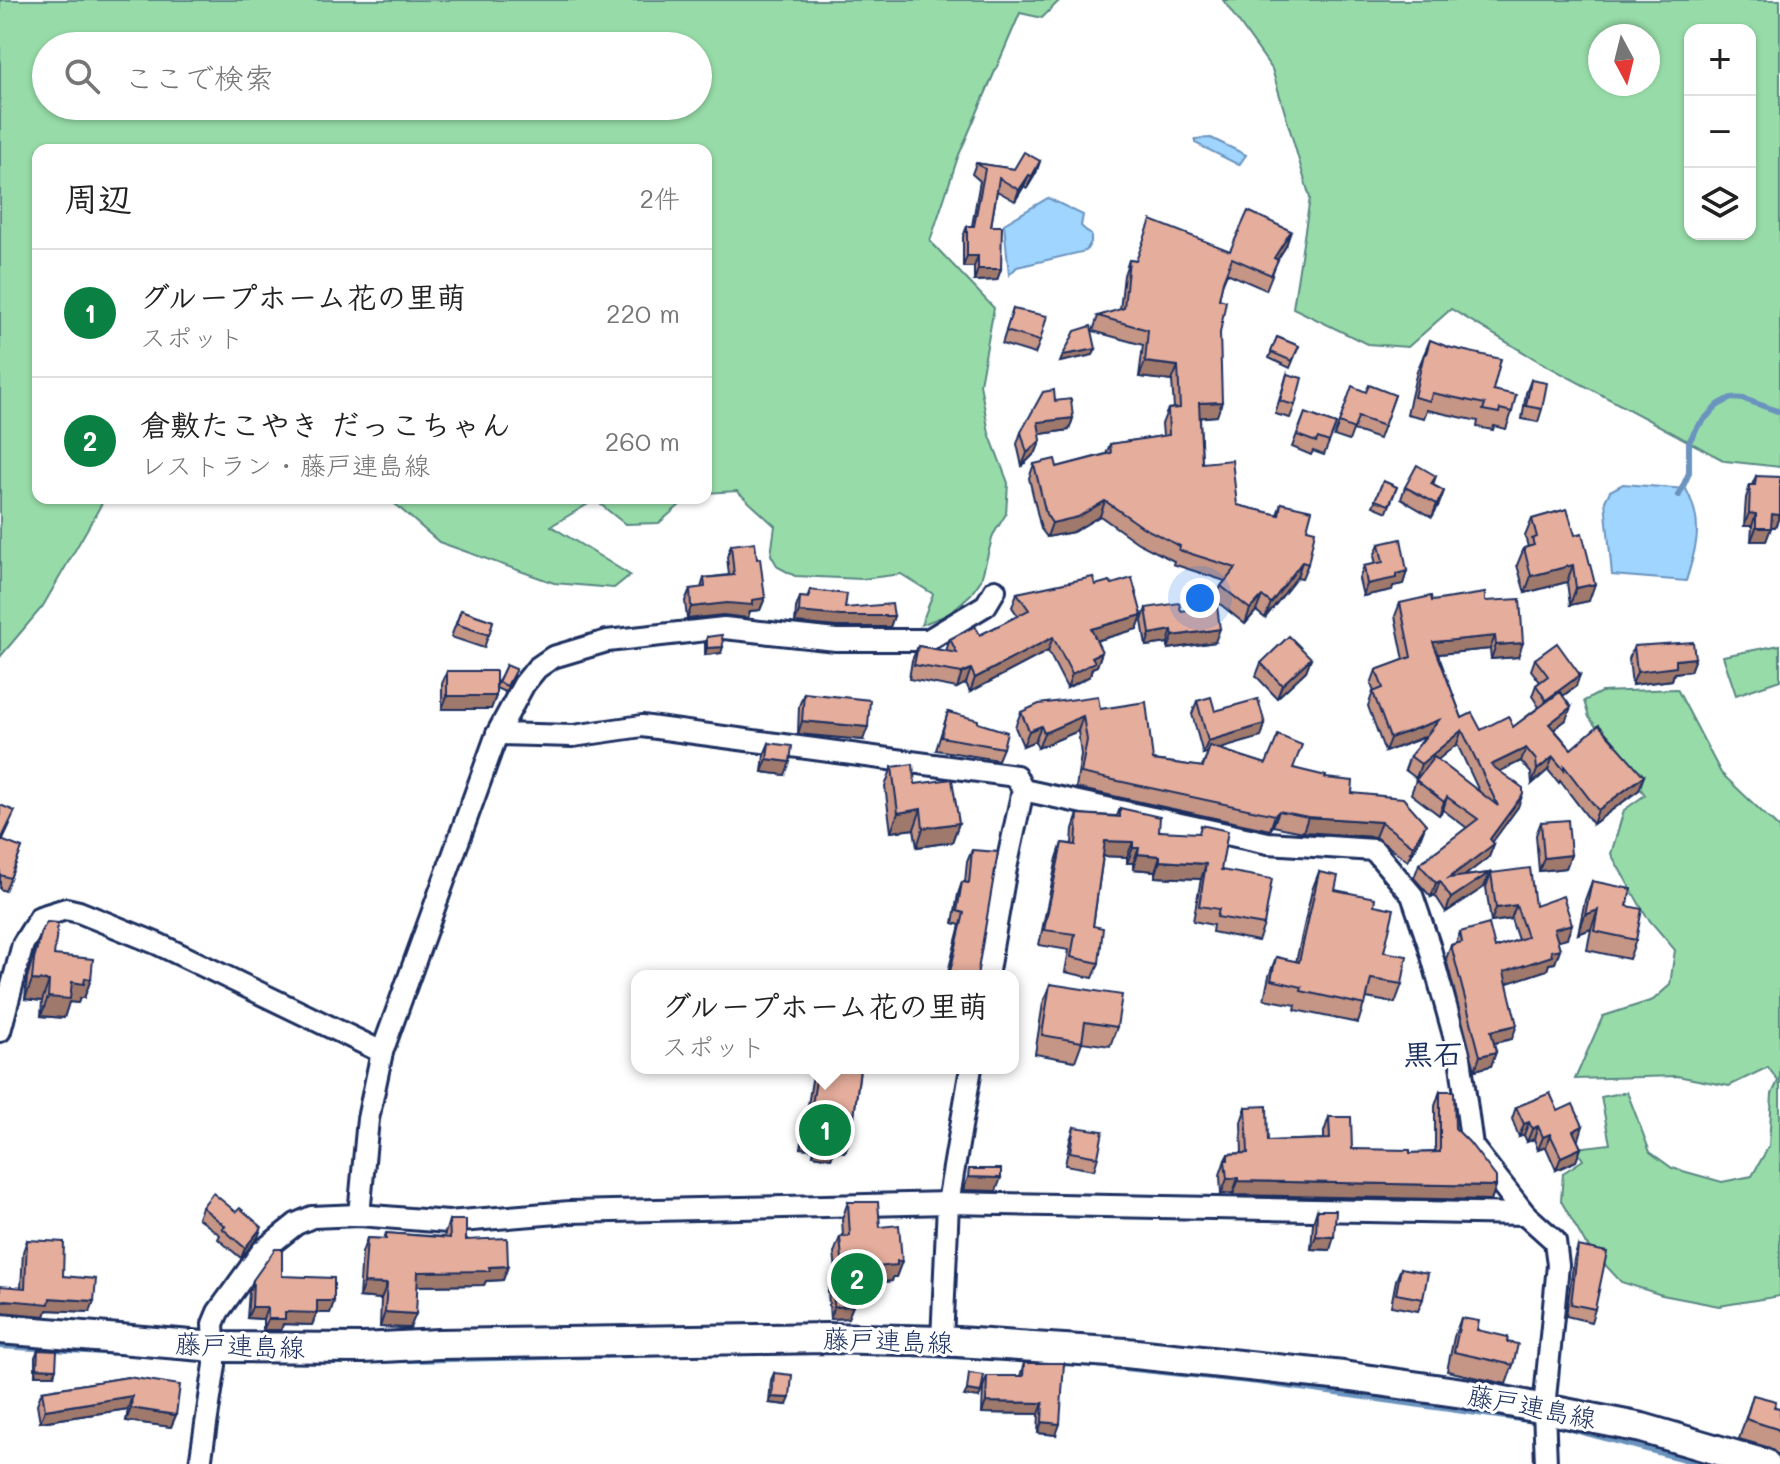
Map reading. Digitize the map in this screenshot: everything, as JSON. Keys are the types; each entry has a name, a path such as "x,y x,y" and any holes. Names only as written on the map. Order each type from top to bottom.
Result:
{"main road":[{"name":"藤戸連島線","path":"0,1329 215,1356 438,1344 826,1338 942,1341 1111,1352 1417,1386 1642,1428 1765,1464"}],"street":[{"path":"359,1215 368,1119 382,1052 497,734 524,684 537,668 553,657 607,641 724,628 836,640 928,640 986,605 995,590"},
{"path":"497,734 573,736 642,726 1016,776 1023,790 988,970"},
{"path":"1023,790 1268,843 1374,850 1412,895 1460,1057 1472,1146 1525,1214 1555,1241 1558,1265 1544,1408 1546,1464"},
{"path":"0,1031 23,944 40,917 66,909 158,944 382,1052"},
{"path":"942,1341 948,1203 970,1074"},
{"path":"200,1464 215,1356 213,1324 218,1312 262,1251 296,1224 312,1217 359,1215 448,1222 570,1212 948,1203 1525,1214"}],"green space":[{"path":"0,0 1060,0 1042,18 1020,13 958,157 930,241 994,308 980,384 989,433 1008,483 1006,514 993,535 981,580 949,614 921,625 933,594 901,574 862,579 795,576 778,567 771,555 775,526 737,491 712,493 712,144 32,144 32,504 102,504 43,606 0,657"},
{"path":"1223,0 1780,0 1780,467 1725,461 1540,362 1451,309 1408,347 1367,344 1293,308 1310,198 1272,69"},
{"path":"395,504 588,504 551,526 630,575 614,588 554,583 439,542"},
{"path":"600,504 681,504 659,523 625,524"},
{"path":"1780,645 1780,680 1736,695 1723,656"},
{"path":"1677,689 1721,773 1780,829 1780,1296 1719,1306 1662,1295 1621,1282 1585,1243 1561,1201 1563,1173 1583,1160 1576,1148 1610,1144 1601,1097 1627,1092 1650,1152 1672,1168 1722,1182 1752,1176 1769,1146 1772,1094 1778,1081 1768,1067 1729,1086 1677,1076 1575,1079 1603,1016 1653,1000 1670,985 1675,950 1646,916 1611,854 1624,810 1645,795 1589,717 1584,701 1601,692"}],"water":[{"path":"1211,138 1246,155 1239,165 1195,143 1195,139"},
{"path":"1048,198 1083,215 1081,226 1091,235 1091,242 1086,251 1017,267 1009,275 1004,224"},
{"path":"1623,484 1686,489 1695,513 1697,535 1686,581 1612,575 1605,501 1610,491"}],"building":[{"path":"1024,152 1040,161 1019,190 999,178 991,226 1002,226 1001,269 978,269 978,256 967,256 967,226 974,226 985,169 976,163 1014,169"},
{"path":"1248,211 1291,231 1274,258 1278,260 1271,275 1232,258 1223,281 1219,299 1226,301 1220,333 1222,402 1199,403 1202,463 1232,460 1237,505 1279,515 1281,503 1312,510 1307,529 1315,531 1308,564 1302,562 1271,603 1262,596 1250,609 1221,586 1236,568 1179,550 1180,546 1144,528 1105,501 1078,517 1052,523 1046,514 1034,464 1055,459 1057,467 1111,453 1110,444 1169,435 1168,409 1180,408 1178,366 1145,362 1148,330 1098,316 1124,308 1129,260 1136,261 1151,220 1230,251"},
{"path":"1013,309 1047,316 1040,341 1006,331"},
{"path":"1091,326 1096,349 1063,355 1075,331"},
{"path":"1277,337 1299,346 1292,361 1271,352"},
{"path":"1430,340 1501,359 1493,390 1516,395 1512,412 1483,410 1485,404 1432,393 1430,401 1414,397"},
{"path":"1287,374 1302,378 1295,405 1280,401"},
{"path":"1531,380 1547,383 1542,409 1526,406"},
{"path":"1369,385 1395,395 1384,426 1358,417 1354,429 1339,423 1352,386 1366,392"},
{"path":"1054,390 1055,401 1071,399 1073,418 1038,422 1041,440 1027,453 1021,432 1043,392"},
{"path":"1305,413 1336,424 1329,442 1318,438 1316,442 1297,435"},
{"path":"1417,465 1436,476 1431,484 1444,491 1437,504 1405,487"},
{"path":"1756,476 1780,477 1780,515 1772,514 1771,528 1756,528 1756,514 1749,513 1750,485 1755,485"},
{"path":"1383,481 1397,487 1389,505 1375,500"},
{"path":"1567,509 1575,535 1582,533 1595,584 1576,588 1573,565 1531,576 1524,548 1534,545 1532,539 1537,537 1532,519"},
{"path":"1401,539 1407,571 1396,574 1396,578 1367,584 1364,566 1383,562 1379,544"},
{"path":"755,542 765,598 752,600 752,605 727,603 691,607 690,589 705,587 704,578 734,575 731,545"},
{"path":"1093,577 1095,585 1132,578 1142,615 1091,629 1102,652 1092,657 1095,662 1072,674 1053,637 975,678 971,669 962,673 914,665 918,646 957,653 950,639 975,626 980,635 1029,610 1017,593"},
{"path":"810,590 847,594 845,608 892,604 894,616 799,612 800,597 809,598"},
{"path":"1485,593 1485,601 1520,599 1523,643 1496,645 1495,636 1433,642 1462,718 1472,713 1481,730 1508,716 1513,727 1560,692 1571,707 1549,724 1571,749 1599,725 1644,776 1598,810 1564,766 1564,770 1553,757 1537,770 1536,760 1526,748 1491,765 1523,788 1523,794 1490,839 1494,844 1449,878 1489,873 1451,898 1440,881 1436,883 1419,864 1478,819 1447,797 1444,802 1416,780 1434,757 1498,806 1462,730 1421,764 1410,756 1439,720 1390,738 1373,692 1383,688 1376,670 1411,657 1400,603 1431,596 1432,601"},
{"path":"1179,603 1181,611 1217,606 1220,629 1173,636 1172,630 1150,634 1146,608"},
{"path":"461,610 493,621 489,635 456,624"},
{"path":"722,635 723,647 707,648 707,637"},
{"path":"1289,636 1311,658 1282,685 1261,663"},
{"path":"1693,642 1695,658 1676,660 1676,667 1637,672 1634,646"},
{"path":"1557,643 1580,675 1546,700 1536,685 1548,676 1535,659"},
{"path":"506,665 516,669 507,686 498,682"},
{"path":"447,671 496,671 496,696 447,696"},
{"path":"804,693 870,700 868,727 802,721"},
{"path":"1098,696 1100,709 1146,702 1153,760 1203,767 1210,746 1266,764 1278,735 1302,745 1293,768 1325,778 1353,781 1352,793 1403,798 1426,824 1413,846 1381,822 1308,817 1279,811 1275,815 1081,773 1087,740 1083,716 1044,733 1041,726 1029,731 1021,712 1039,704"},
{"path":"1211,697 1215,711 1258,699 1265,724 1208,741 1197,701"},
{"path":"948,712 1007,732 1003,748 941,737"},
{"path":"769,743 792,746 790,762 767,759"},
{"path":"913,764 915,784 952,779 959,823 923,828 921,809 898,813 892,767"},
{"path":"0,805 15,811 1,840 22,848 10,878 0,875"},
{"path":"1120,808 1160,817 1159,831 1199,833 1201,825 1228,831 1221,870 1272,879 1264,925 1217,917 1219,909 1199,906 1206,864 1160,861 1160,856 1138,854 1139,848 1133,848 1133,842 1105,841 1093,926 1103,928 1099,963 1071,957 1075,934 1044,930 1062,843 1076,845 1078,814 1120,817"},
{"path":"1568,820 1571,855 1544,858 1541,822"},
{"path":"972,850 998,852 978,970 950,970 964,913 957,911 962,882 969,883"},
{"path":"1530,868 1535,906 1563,896 1572,924 1554,929 1560,949 1551,951 1552,956 1504,972 1517,1025 1491,1031 1496,1052 1480,1056 1451,945 1462,942 1460,932 1489,924 1495,948 1527,937 1516,905 1496,908 1491,873"},
{"path":"1319,872 1338,876 1335,890 1375,898 1374,905 1394,909 1384,952 1407,956 1402,984 1371,979 1365,1005 1301,991 1302,987 1271,980 1276,957 1299,962"},
{"path":"1592,881 1631,889 1627,906 1642,909 1636,940 1594,931 1598,910 1585,915"},
{"path":"47,922 58,923 54,955 93,959 91,979 85,978 84,984 72,982 70,999 48,997 49,981 32,980 34,959"},
{"path":"1050,984 1122,995 1117,1027 1085,1022 1082,1042 1042,1035"},
{"path":"817,1074 859,1074 852,1133 839,1131 838,1139 820,1136 821,1130 808,1129"},
{"path":"1440,1091 1454,1091 1455,1128 1496,1177 1496,1186 1227,1179 1225,1160 1228,1160 1228,1154 1248,1153 1246,1107 1267,1106 1268,1141 1330,1139 1329,1117 1351,1117 1352,1149 1440,1152"},
{"path":"1550,1093 1558,1111 1573,1104 1583,1126 1573,1131 1581,1148 1561,1157 1550,1134 1543,1137 1538,1126 1532,1129 1529,1122 1524,1124 1516,1107"},
{"path":"1074,1127 1103,1131 1098,1157 1070,1152"},
{"path":"969,1169 1001,1169 1001,1178 968,1177"},
{"path":"213,1193 236,1212 240,1208 262,1227 245,1248 202,1207"},
{"path":"848,1202 878,1202 880,1227 899,1225 902,1261 897,1261 897,1265 843,1270 840,1237 850,1236"},
{"path":"1317,1210 1336,1210 1334,1237 1316,1236"},
{"path":"449,1220 466,1220 466,1240 507,1238 508,1266 489,1267 490,1271 418,1272 416,1314 385,1312 387,1284 364,1283 367,1238 386,1239 386,1233 450,1238"},
{"path":"27,1240 64,1242 63,1276 96,1279 94,1301 50,1298 49,1304 0,1301 0,1286 25,1288"},
{"path":"1578,1246 1607,1252 1595,1309 1571,1304"},
{"path":"275,1249 282,1249 282,1276 334,1278 334,1301 317,1301 317,1313 285,1312 285,1319 268,1319 267,1307 252,1307 253,1280"},
{"path":"1401,1268 1428,1273 1423,1299 1396,1294"},
{"path":"851,1277 853,1306 834,1307 833,1278"},
{"path":"1461,1318 1479,1321 1477,1330 1508,1337 1507,1342 1518,1344 1513,1365 1454,1352"},
{"path":"38,1350 57,1351 56,1369 37,1368"},
{"path":"1024,1363 1064,1363 1060,1424 1042,1422 1043,1403 986,1402 987,1376 1023,1376"},
{"path":"774,1373 792,1375 790,1398 772,1397"},
{"path":"969,1373 984,1375 981,1392 967,1390"},
{"path":"128,1377 180,1385 176,1415 131,1408 132,1396 45,1410 42,1391"},
{"path":"1753,1395 1776,1401 1774,1407 1780,1408 1780,1432 1746,1419"}],"waterway":[{"path":"1679,495 1689,473 1689,442 1698,426 1718,405 1731,398 1744,399 1780,412"},
{"path":"0,1346 120,1353"},
{"path":"367,1361 636,1355"},
{"path":"931,1355 968,1357"},
{"path":"1086,1364 1258,1382 1527,1420"},
{"path":"1564,1427 1703,1464"}],"place":[{"name":"グループホーム花の里萌","path":"825,1130"},
{"name":"倉敷たこやき だっこちゃん","path":"857,1279"}],"district":[{"name":"黒石","path":"1433,1053"}]}
